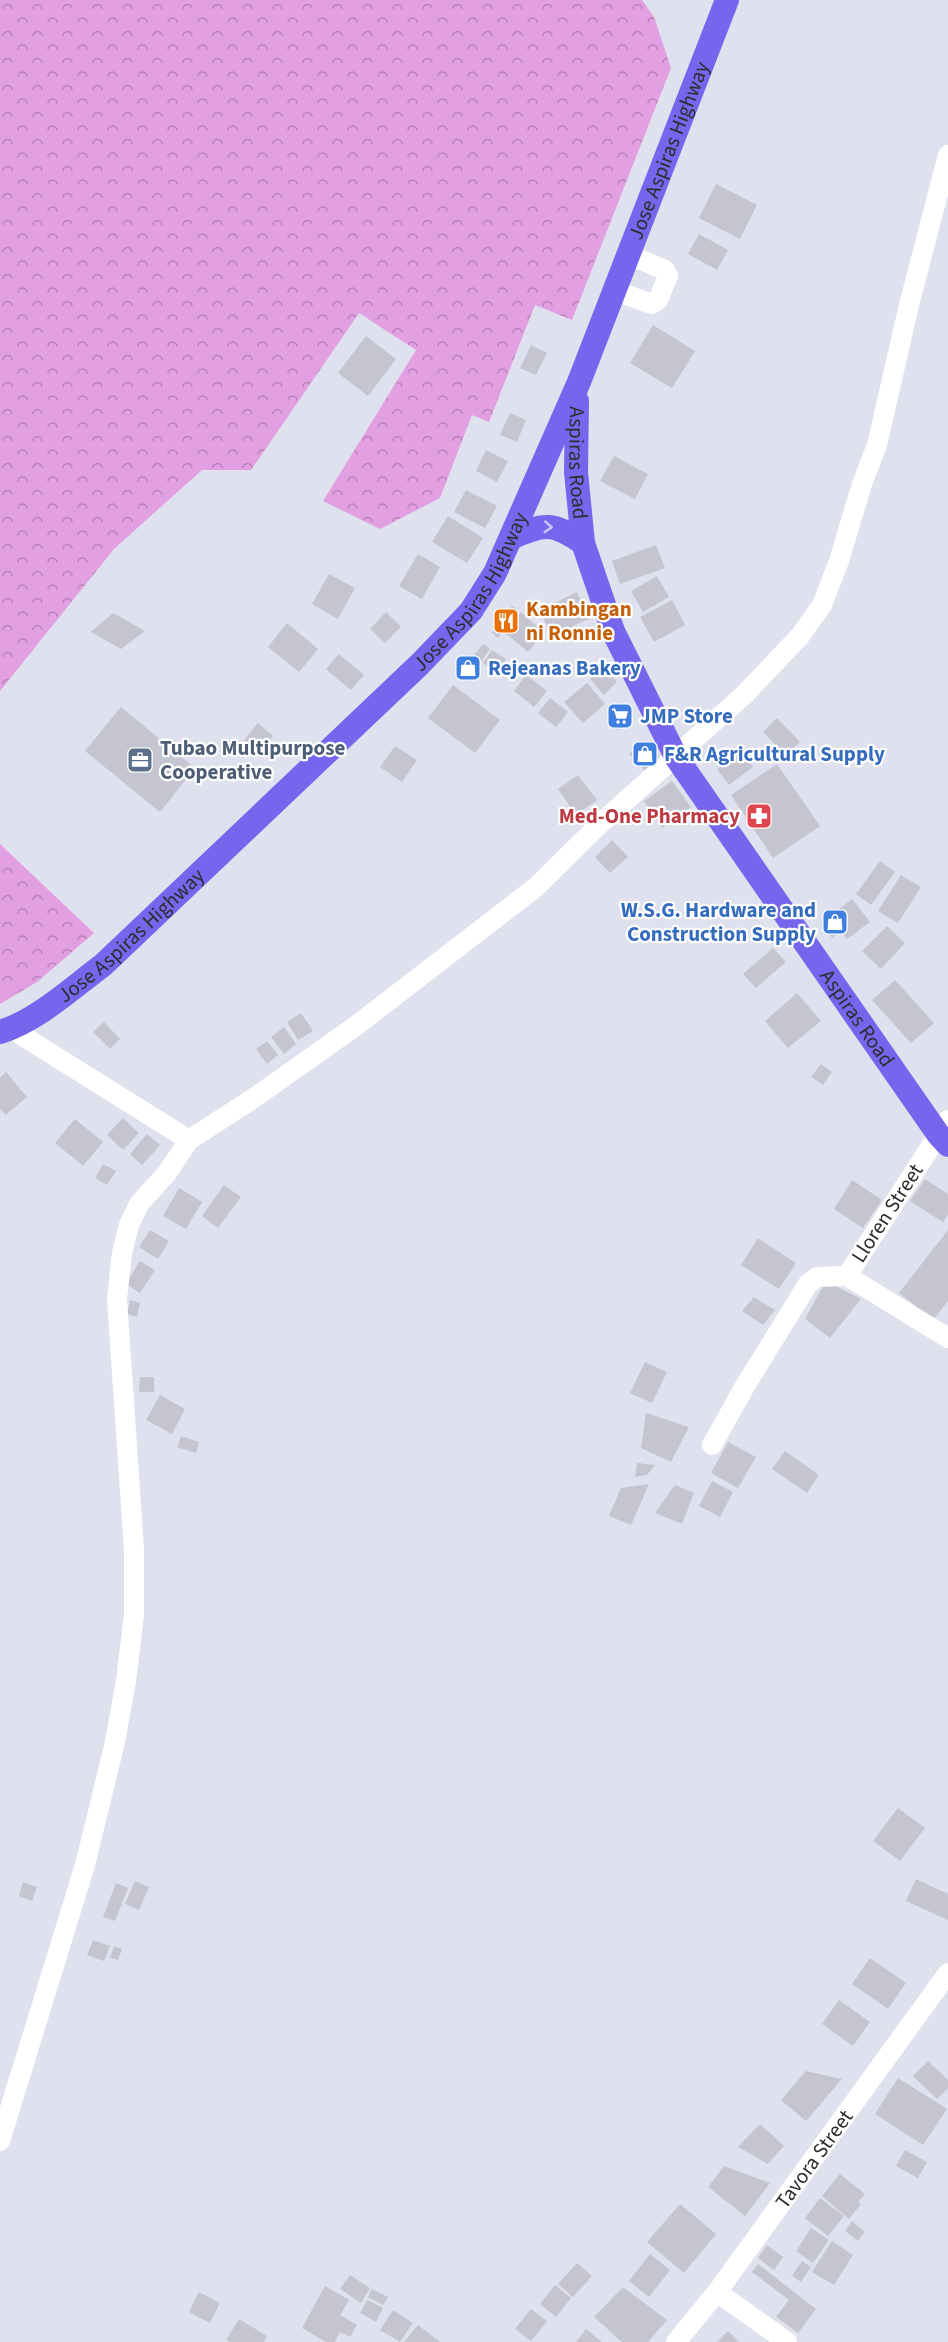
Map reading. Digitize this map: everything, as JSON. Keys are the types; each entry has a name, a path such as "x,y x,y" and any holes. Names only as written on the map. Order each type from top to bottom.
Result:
{"main road":[{"name":"Jose Aspiras Highway","path":"5,1030 48,1006 103,965 413,671 461,622 483,595 511,538 579,382 727,0"},
{"name":"Aspiras Road","path":"579,382 576,454 584,543 613,631 676,757 945,1133"},
{"name":"Aspiras Road","path":"511,538 537,527 547,526 560,528 584,543"}],"street":[{"path":"0,2141 85,1865 115,1742 126,1681 134,1615 134,1550 117,1299 122,1253 129,1225 139,1204 167,1173 189,1140 251,1100 357,1025 536,887 602,822 676,757 777,662 800,636 822,605 877,445 909,305 948,155"},
{"path":"614,290 652,304 658,300 668,276 666,270 627,254"},
{"path":"5,1030 189,1140"},
{"name":"Lloren Street","path":"847,1276 945,1133"},
{"path":"712,1445 745,1386 808,1284 817,1277 847,1276 948,1338"},
{"name":"Tavora Street","path":"676,2342 717,2292 948,1973"},
{"path":"717,2292 787,2342"}],"green space":[{"path":"0,0 642,0 654,17 671,68 572,320 535,305 489,422 472,415 440,498 380,529 323,501 416,350 359,313 251,470 202,470 114,549 0,691"},
{"path":"0,844 94,933 37,982 0,1004"}],"building":[{"path":"716,184 757,205 740,239 699,218"},
{"path":"699,234 728,250 717,270 688,254"},
{"path":"653,325 695,351 672,388 630,363"},
{"path":"366,336 396,359 368,396 338,373"},
{"path":"531,345 547,353 536,375 520,368"},
{"path":"510,413 526,420 517,442 500,435"},
{"path":"486,450 508,461 497,482 476,471"},
{"path":"614,456 648,474 635,499 600,481"},
{"path":"466,490 497,506 485,528 454,512"},
{"path":"448,516 483,538 467,563 432,542"},
{"path":"656,545 665,568 620,584 612,561"},
{"path":"418,554 440,567 422,599 399,586"},
{"path":"329,574 355,588 338,619 312,604"},
{"path":"657,576 669,597 643,612 631,591"},
{"path":"577,592 589,619 551,636 540,610"},
{"path":"672,600 685,625 654,642 640,617"},
{"path":"512,606 518,610 498,638 492,633"},
{"path":"386,612 401,627 385,643 370,629"},
{"path":"521,612 544,633 528,652 504,632"},
{"path":"113,613 145,631 121,649 91,632"},
{"path":"287,623 318,649 299,672 268,647"},
{"path":"483,644 490,649 481,662 473,657"},
{"path":"492,650 506,659 497,672 483,663"},
{"path":"339,654 364,675 351,690 326,669"},
{"path":"470,660 478,666 468,678 460,672"},
{"path":"603,667 617,682 604,695 590,679"},
{"path":"526,675 547,691 534,707 514,691"},
{"path":"587,683 605,704 583,723 564,702"},
{"path":"453,685 500,720 475,753 428,718"},
{"path":"550,698 568,712 556,727 538,713"},
{"name":"Tubao Multipurpose Cooperative","path":"121,707 195,768 160,812 85,751"},
{"path":"619,707 630,715 617,730 607,722"},
{"path":"777,718 800,742 786,755 763,732"},
{"path":"258,723 273,736 259,753 244,740"},
{"path":"645,740 660,757 645,771 629,754"},
{"path":"395,746 417,760 402,782 380,767"},
{"path":"741,751 753,767 729,785 717,769"},
{"path":"777,764 820,826 773,858 731,795"},
{"path":"578,775 597,800 576,815 558,789"},
{"path":"672,781 691,807 662,828 644,801"},
{"path":"612,840 628,857 610,873 595,857"},
{"path":"880,861 895,872 871,905 856,894"},
{"path":"901,875 921,887 898,923 878,911"},
{"path":"852,899 870,922 847,939 841,931 832,938 821,923"},
{"path":"887,926 905,943 881,969 862,951"},
{"path":"773,948 786,962 756,988 743,974"},
{"path":"895,980 934,1023 911,1043 872,1000"},
{"path":"797,993 821,1021 788,1048 765,1021"},
{"path":"301,1013 313,1031 298,1040 287,1022"},
{"path":"104,1022 120,1039 110,1049 93,1032"},
{"path":"284,1027 296,1044 284,1054 271,1037"},
{"path":"267,1041 278,1055 267,1064 256,1049"},
{"path":"821,1064 832,1072 823,1085 811,1077"},
{"path":"6,1072 27,1097 6,1115 0,1109 0,1077"},
{"path":"123,1118 139,1133 123,1150 107,1135"},
{"path":"75,1119 103,1142 83,1166 55,1143"},
{"path":"147,1134 160,1145 142,1165 130,1154"},
{"path":"103,1164 116,1171 107,1185 95,1178"},
{"path":"925,1179 948,1194 948,1214 943,1222 910,1201"},
{"path":"852,1180 882,1200 863,1228 834,1209"},
{"path":"224,1185 241,1197 218,1228 202,1216"},
{"path":"179,1188 202,1202 186,1229 163,1216"},
{"path":"150,1230 169,1241 158,1259 139,1247"},
{"path":"948,1230 948,1301 933,1320 899,1293"},
{"path":"758,1238 796,1263 779,1289 741,1265"},
{"path":"140,1261 155,1270 140,1293 126,1284"},
{"path":"826,1281 861,1299 830,1338 805,1319"},
{"path":"754,1297 775,1310 763,1325 742,1311"},
{"path":"130,1300 140,1303 137,1317 127,1314"},
{"path":"645,1362 667,1372 652,1403 630,1393"},
{"path":"140,1377 154,1377 154,1392 139,1392"},
{"path":"160,1395 185,1409 172,1434 146,1420"},
{"path":"646,1413 689,1427 671,1462 641,1448"},
{"path":"181,1436 199,1442 196,1453 177,1447"},
{"path":"728,1442 756,1457 738,1488 711,1473"},
{"path":"785,1451 819,1475 807,1493 772,1469"},
{"path":"637,1463 655,1465 647,1475 635,1477"},
{"path":"712,1481 733,1492 720,1517 699,1506"},
{"path":"649,1484 631,1525 609,1516 621,1488"},
{"path":"675,1485 694,1493 682,1524 655,1513"},
{"path":"898,1808 925,1828 900,1861 873,1841"},
{"path":"916,1879 948,1894 948,1920 906,1901"},
{"path":"135,1881 149,1887 139,1910 125,1904"},
{"path":"23,1882 37,1887 32,1901 19,1896"},
{"path":"116,1883 128,1888 115,1921 103,1917"},
{"path":"93,1940 110,1946 104,1961 87,1955"},
{"path":"114,1946 122,1949 118,1960 110,1958"},
{"path":"870,1958 906,1983 888,2009 852,1984"},
{"path":"839,2000 870,2022 853,2046 822,2024"},
{"path":"928,2061 948,2080 948,2088 937,2099 913,2076"},
{"path":"806,2071 842,2079 806,2121 781,2100"},
{"path":"898,2078 947,2109 923,2145 875,2114"},
{"path":"760,2124 784,2146 768,2164 738,2147"},
{"path":"905,2150 927,2162 918,2178 896,2166"},
{"path":"724,2166 770,2183 745,2216 708,2187"},
{"path":"840,2174 865,2194 858,2202 861,2204 849,2219 822,2196"},
{"path":"820,2198 844,2216 828,2236 805,2218"},
{"path":"680,2204 716,2234 684,2273 647,2242"},
{"path":"852,2221 865,2232 858,2241 845,2231"},
{"path":"811,2228 829,2240 813,2263 796,2251"},
{"path":"832,2241 853,2255 834,2285 812,2272"},
{"path":"767,2245 783,2257 774,2270 758,2258"},
{"path":"650,2254 670,2270 649,2297 629,2281"},
{"path":"802,2261 811,2267 801,2282 792,2276"},
{"path":"577,2263 592,2276 573,2297 558,2284"},
{"path":"758,2264 816,2309 798,2333 776,2317 789,2300 752,2272"},
{"path":"350,2275 370,2288 361,2303 340,2289"},
{"path":"555,2285 571,2298 556,2317 540,2304"},
{"path":"325,2286 349,2300 340,2315 357,2325 350,2337 340,2332 335,2342 326,2342 302,2328"},
{"path":"623,2287 667,2320 648,2342 622,2342 594,2317"},
{"path":"372,2289 388,2297 383,2305 368,2297"},
{"path":"199,2292 220,2303 210,2323 189,2312"},
{"path":"367,2300 383,2308 376,2322 360,2313"},
{"path":"531,2309 547,2321 531,2341 515,2329"},
{"path":"393,2310 413,2323 400,2342 380,2330"},
{"path":"239,2319 267,2336 264,2342 226,2340"},
{"path":"418,2325 440,2342 404,2342"},
{"path":"586,2329 602,2342 576,2342"},
{"path":"728,2331 739,2342 717,2342"}],"place":[{"name":"Kambingan ni Ronnie","path":"506,621"},
{"name":"Rejeanas Bakery","path":"468,668"},
{"name":"JMP Store","path":"620,716"},
{"name":"F&R Agricultural Supply","path":"645,754"},
{"name":"Tubao Multipurpose Cooperative","path":"140,760"},
{"name":"Med-One Pharmacy","path":"759,816"},
{"name":"W.S.G. Hardware and Construction Supply","path":"835,922"}]}
